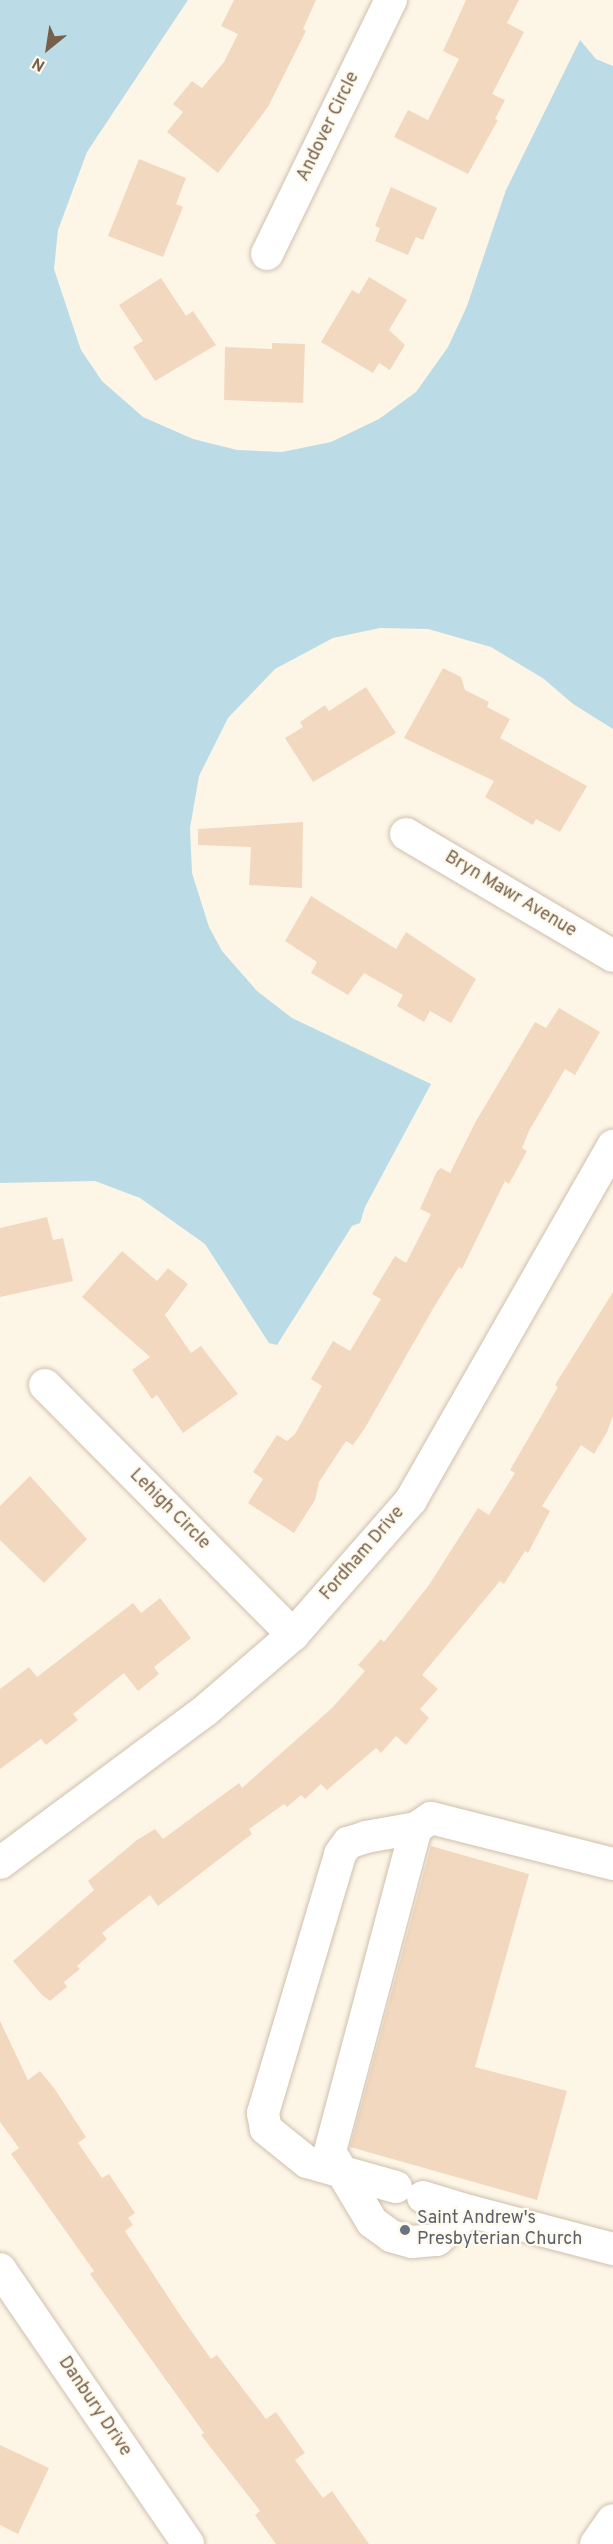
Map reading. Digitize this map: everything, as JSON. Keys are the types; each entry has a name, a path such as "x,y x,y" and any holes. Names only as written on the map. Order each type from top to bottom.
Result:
{"street":[{"name":"Andover Circle","path":"267,254 391,0"},
{"name":"Bryn Mawr Avenue","path":"406,834 613,956"},
{"name":"Fordham Drive","path":"0,1863 206,1710 293,1635 411,1500 613,1146"},
{"name":"Lehigh Circle","path":"45,1385 293,1635"},
{"path":"613,1864 431,1818 416,1828 366,1837 348,1843 340,1854 262,2113 266,2129 308,2162 469,2211 613,2248"},
{"path":"416,1828 330,2152 372,2222 391,2236 412,2242 437,2240 469,2211"},
{"name":"Danbury Drive","path":"1,2272 188,2544"},
{"path":"596,2544 613,2520"}],"water":[{"path":"0,0 188,0 87,152 58,230 54,269 81,350 102,381 143,417 193,439 237,450 282,452 331,442 379,419 416,392 448,347 467,306 506,190 580,40 596,59 613,66 613,729 573,704 544,679 491,647 428,629 380,628 333,638 275,669 228,718 199,776 190,828 192,873 209,927 222,951 257,991 292,1018 431,1084 365,1207 360,1223 352,1226 277,1345 269,1343 205,1244 140,1198 95,1181 0,1183"}],"building":[{"path":"234,0 316,0 303,29 306,31 268,107 218,173 167,132 183,112 173,104 192,81 202,88 224,62 238,34 221,26"},
{"path":"466,0 519,0 507,23 524,32 492,94 505,100 495,119 498,120 468,174 394,137 408,110 428,120 459,59 443,51"},
{"path":"139,159 186,178 176,204 183,207 163,257 108,236"},
{"path":"391,187 437,208 423,240 416,237 408,255 375,241 380,228 375,226"},
{"path":"369,277 407,300 389,330 405,345 390,370 379,363 373,373 321,342 352,290 359,294"},
{"path":"161,278 186,316 193,311 216,345 155,381 133,347 143,341 119,305"},
{"path":"272,343 305,344 303,403 224,400 225,347 272,349"},
{"path":"443,668 461,677 465,690 489,702 487,707 510,719 500,738 587,786 560,832 536,819 533,825 485,797 494,781 404,738"},
{"path":"366,687 396,733 313,782 285,738 303,727 300,722 325,705 329,711"},
{"path":"303,822 302,888 249,885 251,847 198,845 198,829"},
{"path":"311,896 396,949 406,932 476,979 451,1023 430,1011 424,1022 397,1006 403,995 364,973 348,995 311,973 317,962 285,941"},
{"path":"559,1008 600,1032 575,1075 565,1069 529,1131 522,1148 527,1151 509,1184 505,1181 462,1269 459,1267 434,1307 365,1428 353,1445 346,1441 319,1482 315,1500 294,1533 248,1503 263,1479 253,1472 277,1435 287,1441 295,1434 322,1386 311,1379 333,1341 350,1351 381,1299 372,1294 395,1256 406,1263 431,1214 420,1209 437,1171 441,1168 450,1173 476,1121 535,1022 546,1028"},
{"path":"47,1217 53,1240 63,1238 73,1281 0,1297 0,1228"},
{"path":"122,1251 157,1281 168,1268 188,1284 165,1315 191,1353 201,1346 238,1394 183,1433 157,1395 152,1399 132,1370 150,1357 82,1297"},
{"path":"613,1292 613,1416 607,1432 594,1454 581,1445 542,1506 550,1511 528,1553 525,1551 504,1584 500,1581 422,1675 438,1689 420,1709 429,1718 406,1745 396,1736 381,1753 376,1748 327,1790 321,1784 305,1799 301,1795 287,1807 284,1804 249,1829 252,1834 158,1906 150,1895 102,1933 107,1939 77,1966 80,1969 64,1982 67,1987 50,2001 42,1995 13,1961 94,1890 88,1881 137,1840 155,1829 163,1839 239,1783 242,1788 332,1708 365,1671 358,1665 381,1639 384,1642 429,1585 478,1508 489,1515 515,1473 510,1470 558,1387 555,1385"},
{"path":"30,1476 87,1539 44,1583 0,1540 0,1506"},
{"path":"160,1598 191,1638 154,1667 159,1674 138,1691 124,1673 73,1714 78,1720 46,1745 41,1739 0,1769 0,1689 29,1667 37,1677 133,1603 141,1613"},
{"path":"431,1846 529,1874 475,2067 567,2091 537,2200 350,2147"},
{"path":"0,2021 28,2080 40,2071 54,2088 86,2137 78,2143 102,2178 109,2174 135,2213 128,2218 133,2225 125,2231 211,2359 217,2355 266,2419 276,2412 305,2453 295,2460 323,2498 332,2491 369,2544 276,2544 255,2515 260,2511 201,2435 204,2433 90,2274 94,2271 11,2154 19,2148 0,2122"},
{"path":"0,2445 49,2468 18,2534 0,2525"}],"place":[{"name":"Saint Andrew's Presbyterian Church","path":"405,2230"}]}
